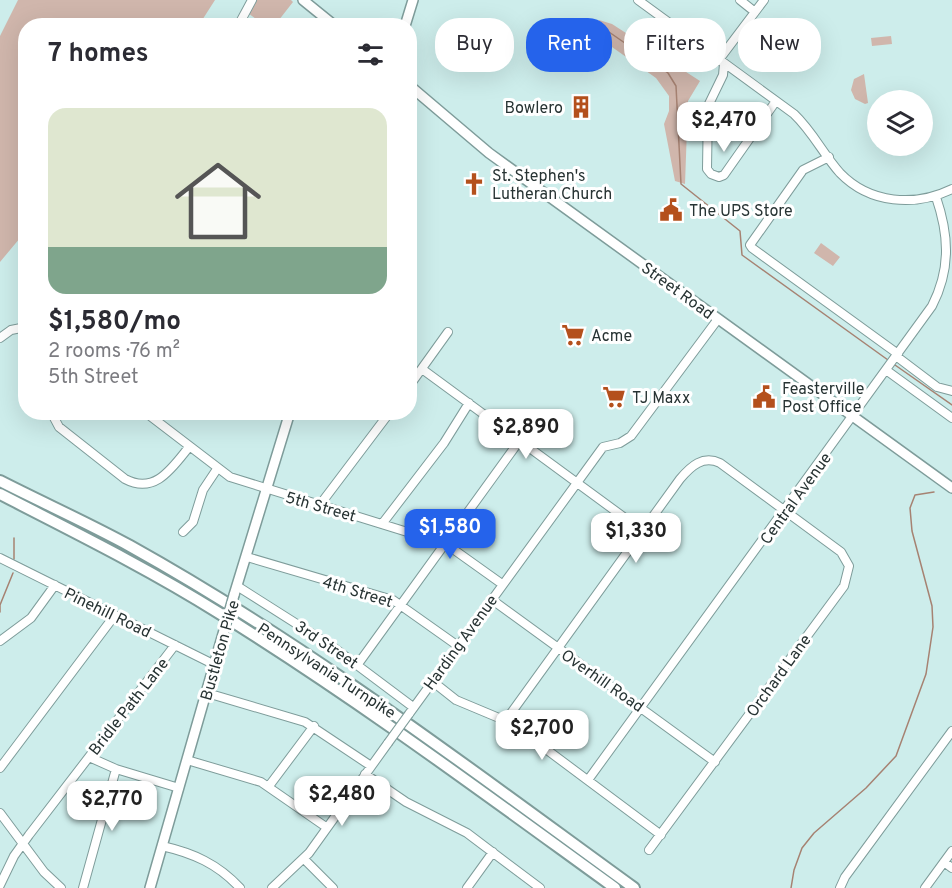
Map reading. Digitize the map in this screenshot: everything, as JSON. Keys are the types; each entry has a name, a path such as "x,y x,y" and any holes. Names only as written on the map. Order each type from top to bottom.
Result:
{"highway":[{"name":"Pennsylvania Turnpike","path":"0,481 130,546 221,601 397,715 634,888"},
{"name":"Pennsylvania Turnpike","path":"0,494 142,568 298,663 396,730 615,888"}],"main road":[{"path":"303,0 325,18"},
{"path":"407,18 413,0"},
{"name":"Street Road","path":"417,93 489,153 952,488"},
{"name":"Bustleton Pike","path":"150,888 225,627 289,420"}],"street":[{"path":"242,18 252,0"},
{"path":"638,0 662,18"},
{"path":"740,0 755,12"},
{"path":"726,56 764,0"},
{"path":"726,66 776,101 811,130 845,177 873,195 906,201 936,197 952,189"},
{"path":"722,72 708,106 707,169 711,174 719,177 724,175 776,101"},
{"path":"829,157 803,170 750,244 752,248 937,387 952,391"},
{"name":"Central Avenue","path":"588,780 786,511 932,306 944,278 947,244 936,197"},
{"name":"Harding Avenue","path":"272,888 304,859 604,446 620,443 631,436 718,319"},
{"path":"0,338 11,330 18,329"},
{"path":"417,376 448,332"},
{"path":"422,369 644,532 506,720"},
{"path":"886,369 952,418"},
{"path":"382,524 444,443 469,403"},
{"path":"55,420 59,427 125,479 137,484 154,482 164,476 189,447"},
{"name":"5th Street","path":"155,420 230,477 446,544 502,584"},
{"path":"319,506 384,420"},
{"path":"358,664 520,440"},
{"name":"Orchard Lane","path":"644,532 680,479 703,460 720,464 786,511 843,553 849,566 844,586 649,850"},
{"path":"183,532 193,522 202,490 217,469"},
{"name":"4th Street","path":"247,557 401,604 458,646"},
{"name":"Pinehill Road","path":"0,558 215,665"},
{"path":"0,641 31,618 55,585"},
{"name":"3rd Street","path":"236,591 358,664 411,711"},
{"name":"Overhill Road","path":"491,599 715,762"},
{"path":"0,768 115,615"},
{"name":"Bridle Path Lane","path":"0,885 23,843 175,645"},
{"path":"432,681 456,700 506,720 661,835"},
{"path":"207,693 314,726 371,766"},
{"path":"269,786 314,726"},
{"path":"840,888 845,877 951,736"},
{"path":"89,757 116,770 179,788"},
{"path":"187,760 269,786 327,827"},
{"path":"83,888 116,770"},
{"path":"365,774 406,802 467,832 540,888"},
{"path":"0,813 44,872 61,888"},
{"path":"162,846 197,856 223,872 240,888"},
{"path":"925,888 952,851"},
{"path":"467,888 493,852"},
{"path":"304,859 333,888"},
{"path":"944,862 952,868"}],"shaded area":[{"path":"18,0 215,0 203,18 18,18 18,240 0,262 0,36"},
{"path":"257,0 291,0 293,2 280,18 255,18 248,13"},
{"path":"612,24 624,32 624,55 612,47"},
{"path":"891,36 892,44 872,46 871,38"},
{"path":"647,72 686,72 700,81 688,101 685,184 675,181 664,124 669,111 669,96 656,78"},
{"path":"864,74 867,103 855,99 851,90 854,79"},
{"path":"821,243 840,257 833,266 814,253"}],"waterway":[{"path":"612,34 668,73 676,86 681,184 740,231 742,255 888,360"},
{"path":"895,365 952,405"},
{"path":"791,888 794,870 802,848 814,833 866,788 896,756 926,674 933,627 932,606 912,531 910,508 915,495 934,492"},
{"path":"14,538 14,559"},
{"path":"0,612 0,605 13,573"}],"place":[{"name":"Bowlero","path":"581,107"},
{"name":"St. Stephen's Lutheran Church","path":"474,184"},
{"name":"The UPS Store","path":"671,210"},
{"name":"Acme","path":"573,335"},
{"name":"TJ Maxx","path":"614,397"},
{"name":"Feasterville Post Office","path":"764,397"}]}
